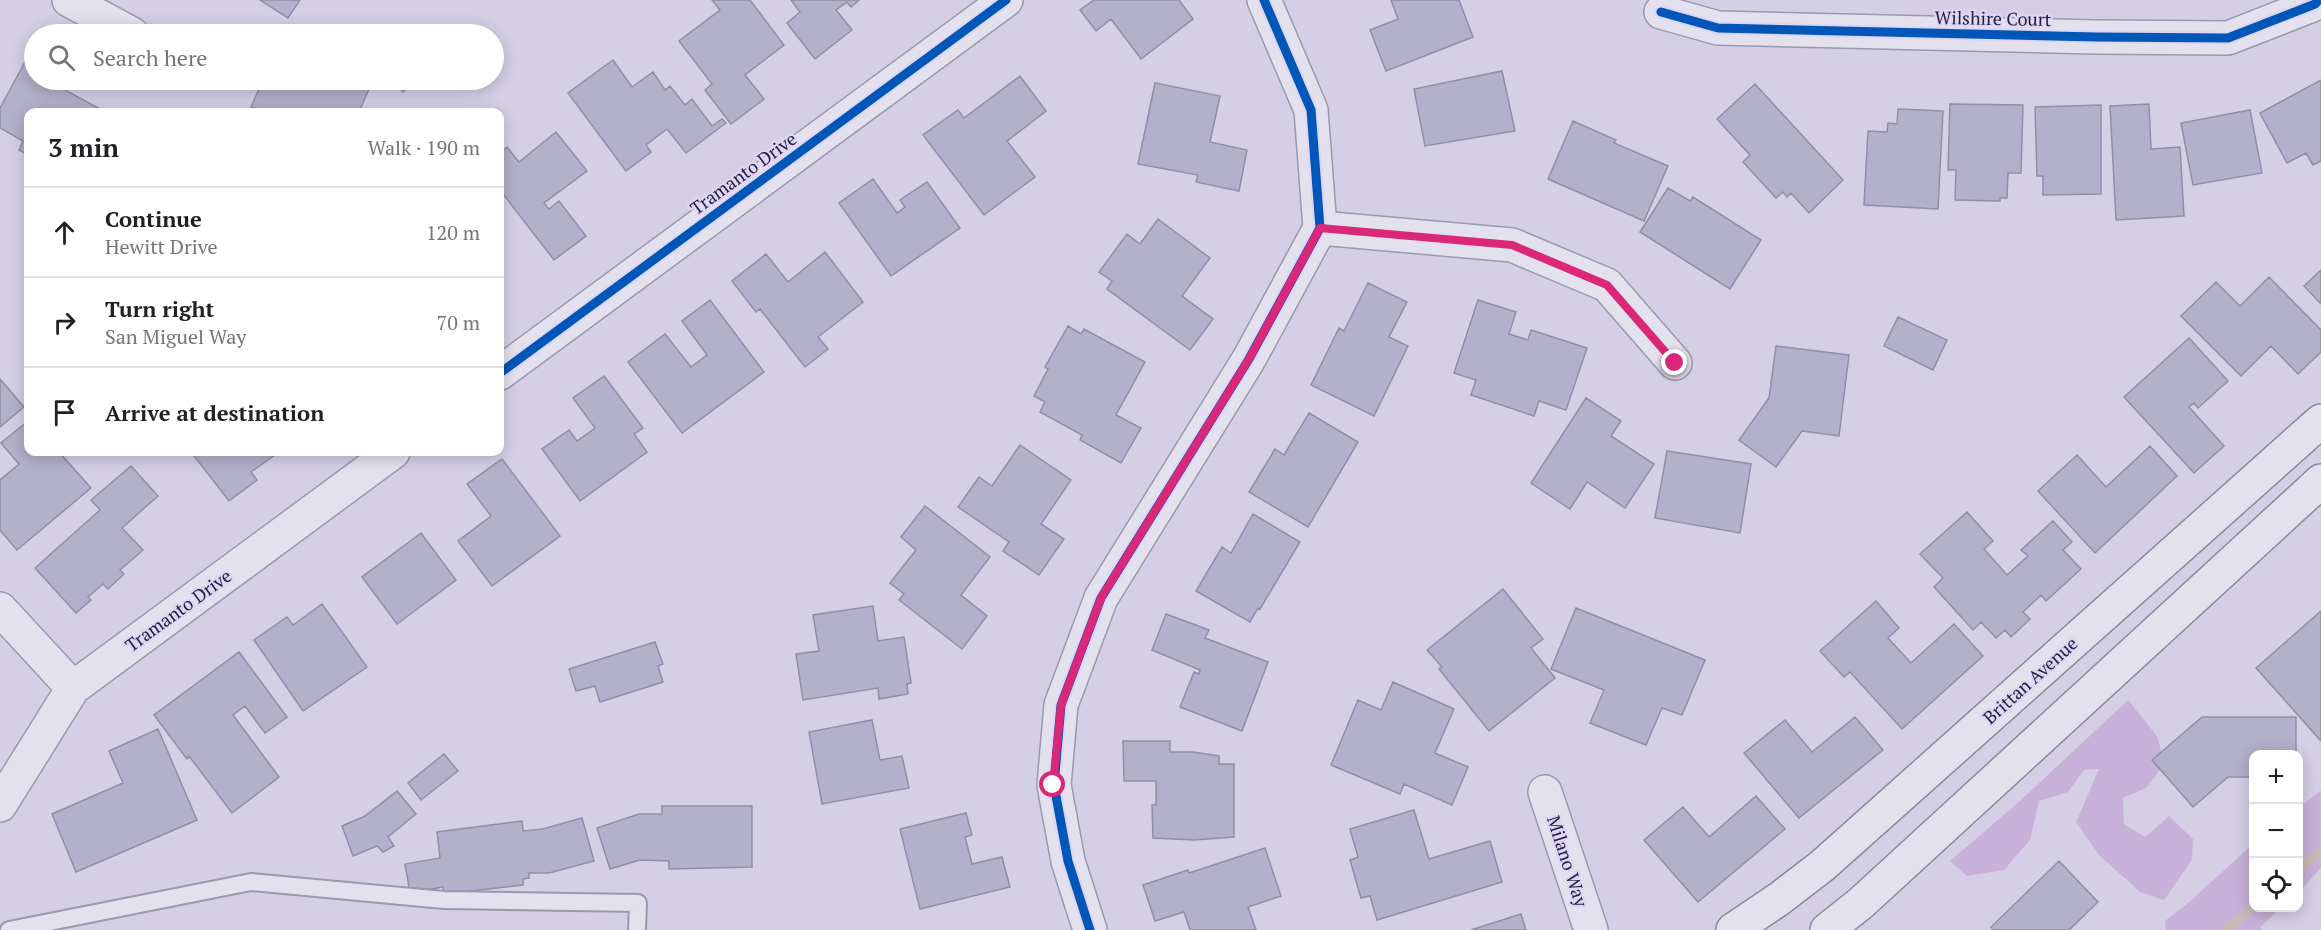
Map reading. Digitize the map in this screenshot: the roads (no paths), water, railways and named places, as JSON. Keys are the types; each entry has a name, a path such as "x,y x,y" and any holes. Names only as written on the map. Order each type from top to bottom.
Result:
{"street":[{"path":"69,0 113,24"},
{"name":"Tramanto Drive","path":"504,370 1006,0"},
{"path":"1090,930 1068,861 1053,785 1061,705 1101,598 1249,359 1320,228 1311,110 1264,0"},
{"name":"Wilshire Court","path":"1661,12 1718,28 2096,38 2228,38 2315,4 2319,0"},
{"path":"1320,228 1512,245 1607,285 1675,363"},
{"name":"Brittan Avenue","path":"1733,930 1822,866 2321,421"},
{"name":"Tramanto Drive","path":"0,805 73,688 388,456"},
{"path":"1827,930 1861,903 2321,481"},
{"path":"0,609 73,688"},
{"name":"Milano Way","path":"1545,792 1591,930"}],"lane":[{"path":"9,930 251,882 444,900 638,903 637,930"}],"waterway":[{"path":"2303,865 2321,852"},
{"path":"2226,930 2249,910"}]}
